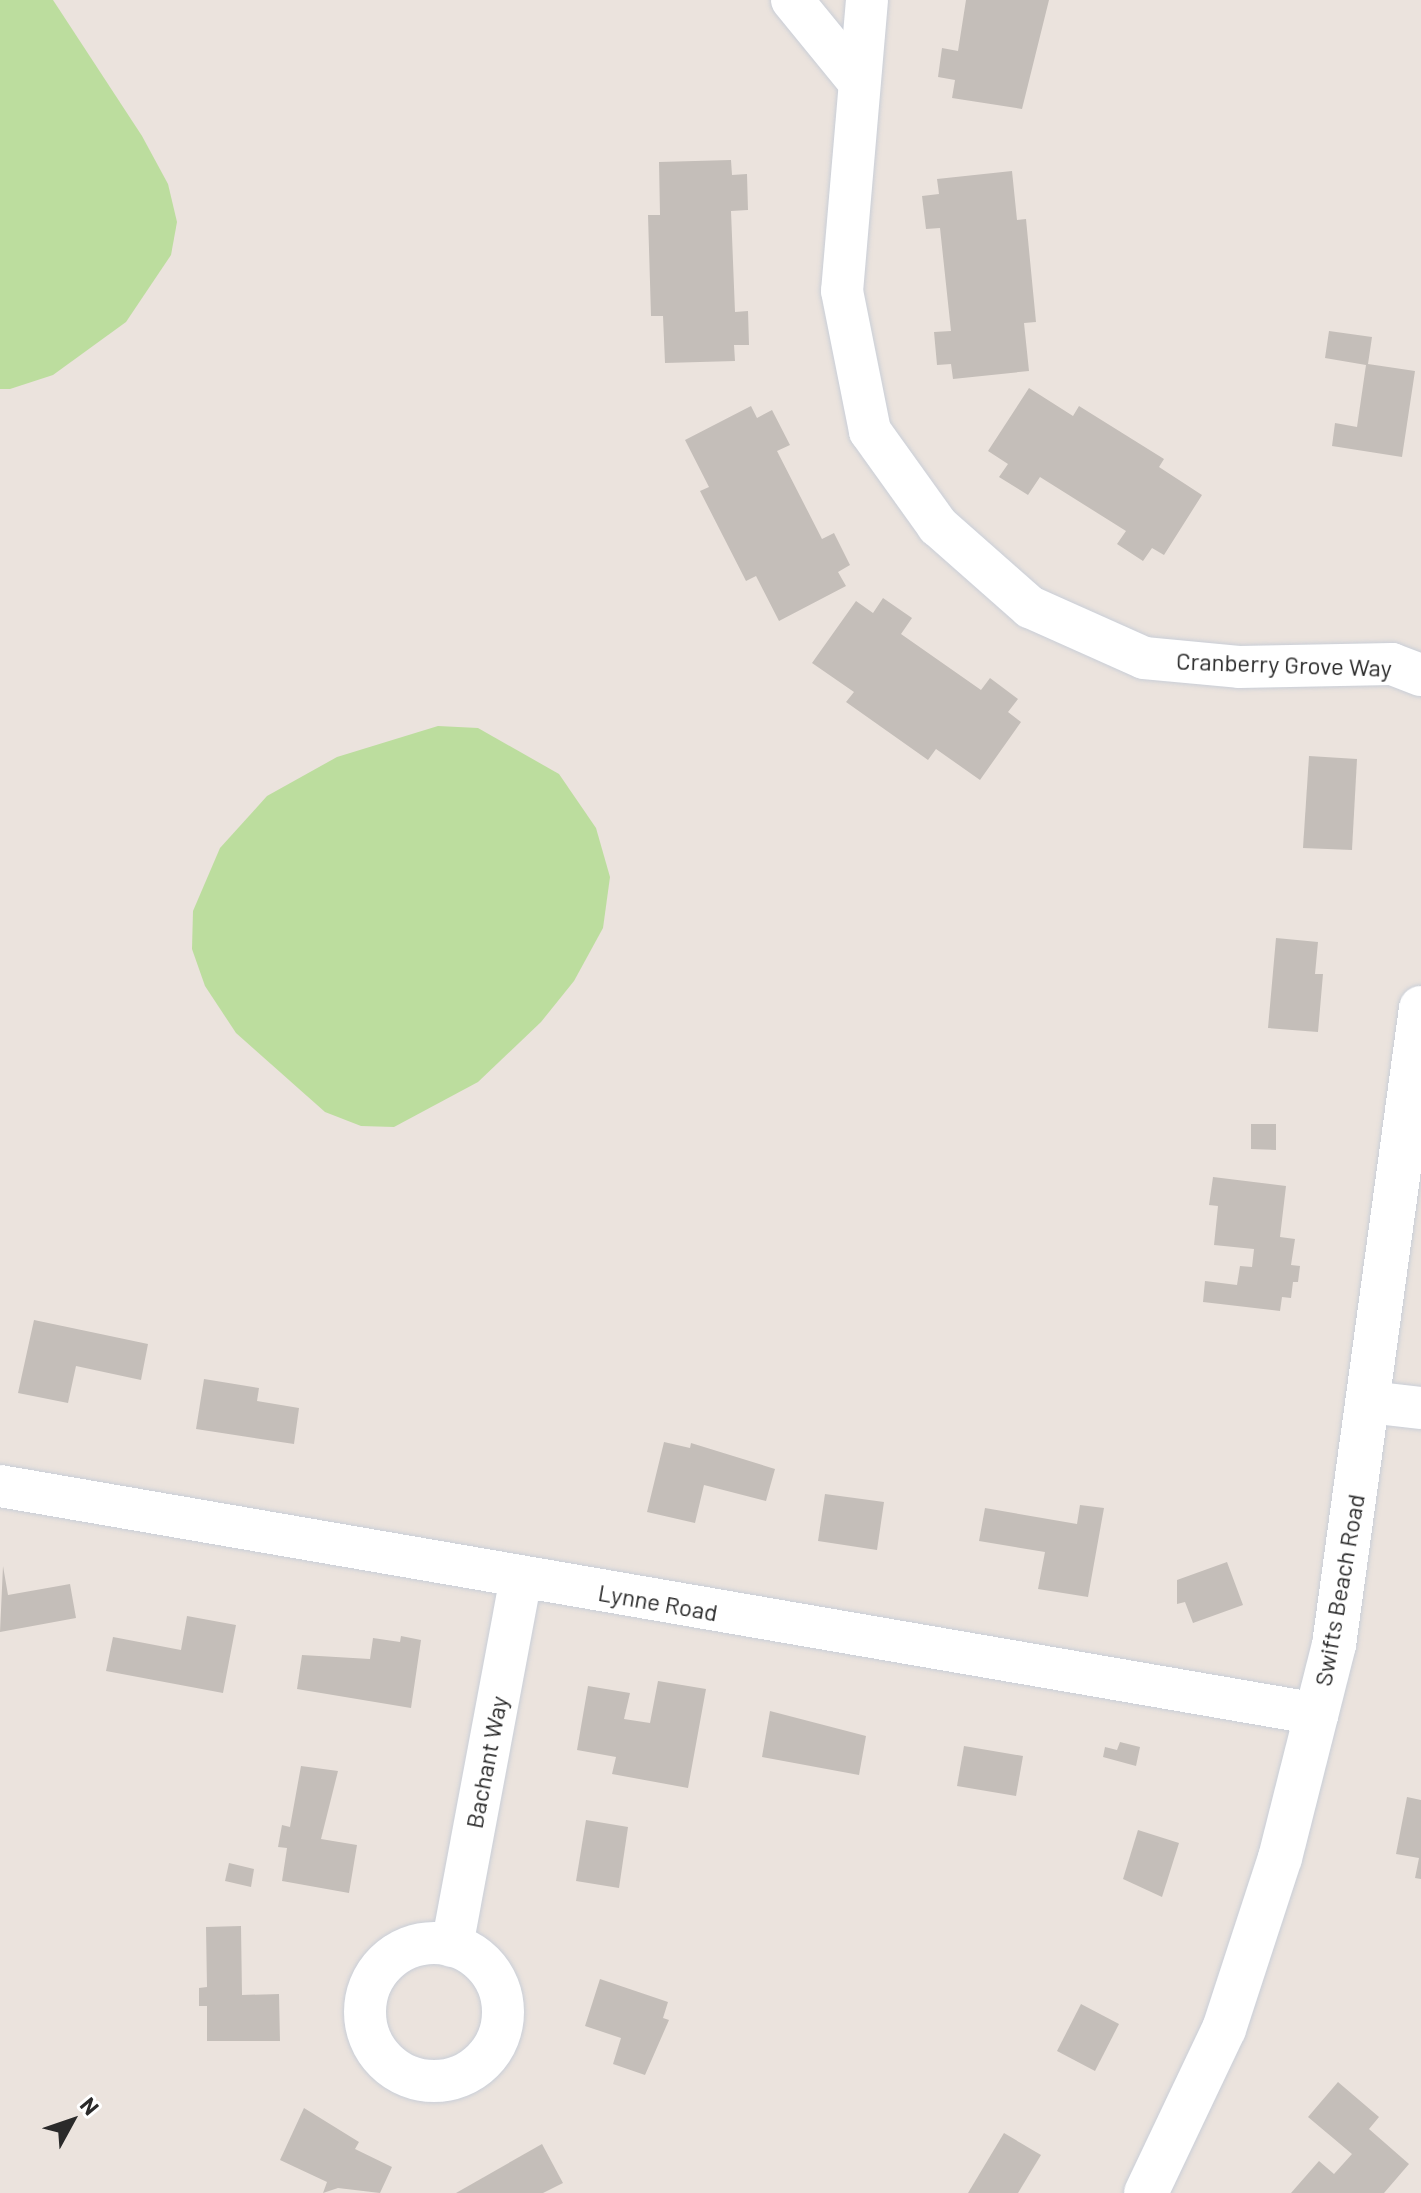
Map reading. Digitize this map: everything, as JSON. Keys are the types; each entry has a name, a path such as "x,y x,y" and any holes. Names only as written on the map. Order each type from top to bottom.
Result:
{"street":[{"path":"792,0 858,81"},
{"name":"Cranberry Grove Way","path":"867,0 842,291 870,431 938,526 1030,607 1144,658 1239,667 1392,664 1421,675"},
{"name":"Swifts Beach Road","path":"1146,2193 1224,2029 1280,1858 1334,1645 1421,1008"},
{"path":"1369,1402 1421,1408"},
{"name":"Lynne Road","path":"0,1486 1317,1714"},
{"name":"Bachant Way","path":"452,1946 521,1578"}],"green space":[{"path":"0,0 53,0 142,136 168,184 177,222 171,255 126,322 53,375 10,389 0,389"},
{"path":"438,726 478,728 559,774 596,828 610,877 603,928 574,981 541,1022 478,1082 394,1127 361,1126 325,1112 236,1033 205,986 192,949 193,911 220,848 267,796 337,757"}],"building":[{"path":"966,0 1049,0 1022,109 952,98 955,80 938,77 942,48 958,51"},
{"path":"731,160 732,175 747,174 748,210 731,211 735,312 748,311 749,345 734,345 735,361 665,363 663,316 651,316 648,215 660,215 659,162"},
{"path":"1012,171 1017,220 1026,219 1036,322 1024,323 1029,371 953,379 951,364 937,365 934,332 951,331 940,228 926,229 922,196 939,194 937,179"},
{"path":"1329,331 1372,337 1368,364 1415,371 1402,457 1332,446 1335,423 1357,427 1366,365 1325,358"},
{"path":"1029,388 1073,416 1079,406 1164,459 1159,467 1202,495 1164,555 1152,548 1143,561 1117,544 1126,531 1040,477 1028,495 999,477 1008,464 988,451"},
{"path":"751,406 757,418 772,410 790,445 777,451 822,539 834,533 850,565 838,572 846,586 779,621 756,576 746,581 700,491 709,487 685,440"},
{"path":"883,598 912,618 901,634 981,690 990,678 1018,699 1008,712 1021,722 980,780 936,749 928,760 846,702 854,692 812,663 856,601 873,613"},
{"path":"1309,756 1357,759 1352,850 1303,848"},
{"path":"1276,938 1318,942 1315,974 1323,974 1318,1032 1268,1028"},
{"path":"1251,1124 1276,1124 1276,1150 1251,1149"},
{"path":"1213,1177 1286,1186 1280,1237 1295,1239 1291,1265 1300,1266 1298,1282 1293,1282 1291,1298 1282,1297 1280,1311 1203,1302 1205,1281 1237,1285 1240,1266 1252,1267 1254,1249 1214,1245 1218,1206 1209,1205"},
{"path":"34,1320 148,1344 141,1380 76,1366 68,1403 18,1393"},
{"path":"204,1379 259,1388 257,1401 299,1408 294,1444 196,1429"},
{"path":"664,1442 690,1448 691,1443 775,1469 766,1501 704,1485 695,1523 647,1512"},
{"path":"825,1494 884,1502 877,1550 818,1541"},
{"path":"1080,1505 1104,1508 1088,1597 1038,1589 1045,1552 979,1541 985,1508 1077,1524"},
{"path":"1227,1562 1243,1605 1193,1623 1185,1602 1177,1604 1177,1580"},
{"path":"3,1566 8,1595 70,1584 76,1618 0,1632"},
{"path":"187,1616 236,1625 223,1693 106,1671 113,1637 181,1650"},
{"path":"401,1636 421,1640 411,1708 297,1689 302,1655 370,1659 373,1638 400,1642"},
{"path":"658,1681 706,1689 688,1788 612,1774 616,1757 577,1750 588,1686 630,1693 624,1719 650,1723"},
{"path":"770,1711 866,1736 859,1775 762,1757"},
{"path":"1120,1742 1140,1747 1136,1766 1103,1757 1105,1747 1117,1750"},
{"path":"964,1746 1023,1756 1016,1796 957,1786"},
{"path":"301,1766 338,1771 321,1839 357,1845 349,1893 282,1881 287,1848 278,1847 282,1825 290,1827"},
{"path":"1407,1797 1421,1800 1421,1879 1415,1878 1419,1858 1396,1854"},
{"path":"586,1820 628,1827 619,1888 576,1881"},
{"path":"1138,1830 1179,1843 1162,1897 1123,1879"},
{"path":"229,1863 254,1869 251,1887 225,1881"},
{"path":"241,1926 242,1995 279,1994 280,2041 207,2041 207,2006 199,2006 199,1988 207,1987 206,1927"},
{"path":"600,1979 668,2002 663,2018 669,2020 645,2075 613,2064 621,2038 585,2026"},
{"path":"1081,2004 1119,2024 1095,2071 1057,2051"},
{"path":"1338,2082 1379,2117 1369,2129 1409,2164 1384,2193 1291,2193 1319,2161 1334,2174 1352,2154 1308,2117"},
{"path":"304,2108 359,2142 355,2149 392,2167 380,2193 338,2188 323,2193 327,2182 280,2160"},
{"path":"1004,2133 1041,2155 1018,2193 968,2193"},
{"path":"542,2144 563,2183 543,2193 456,2193"}]}
